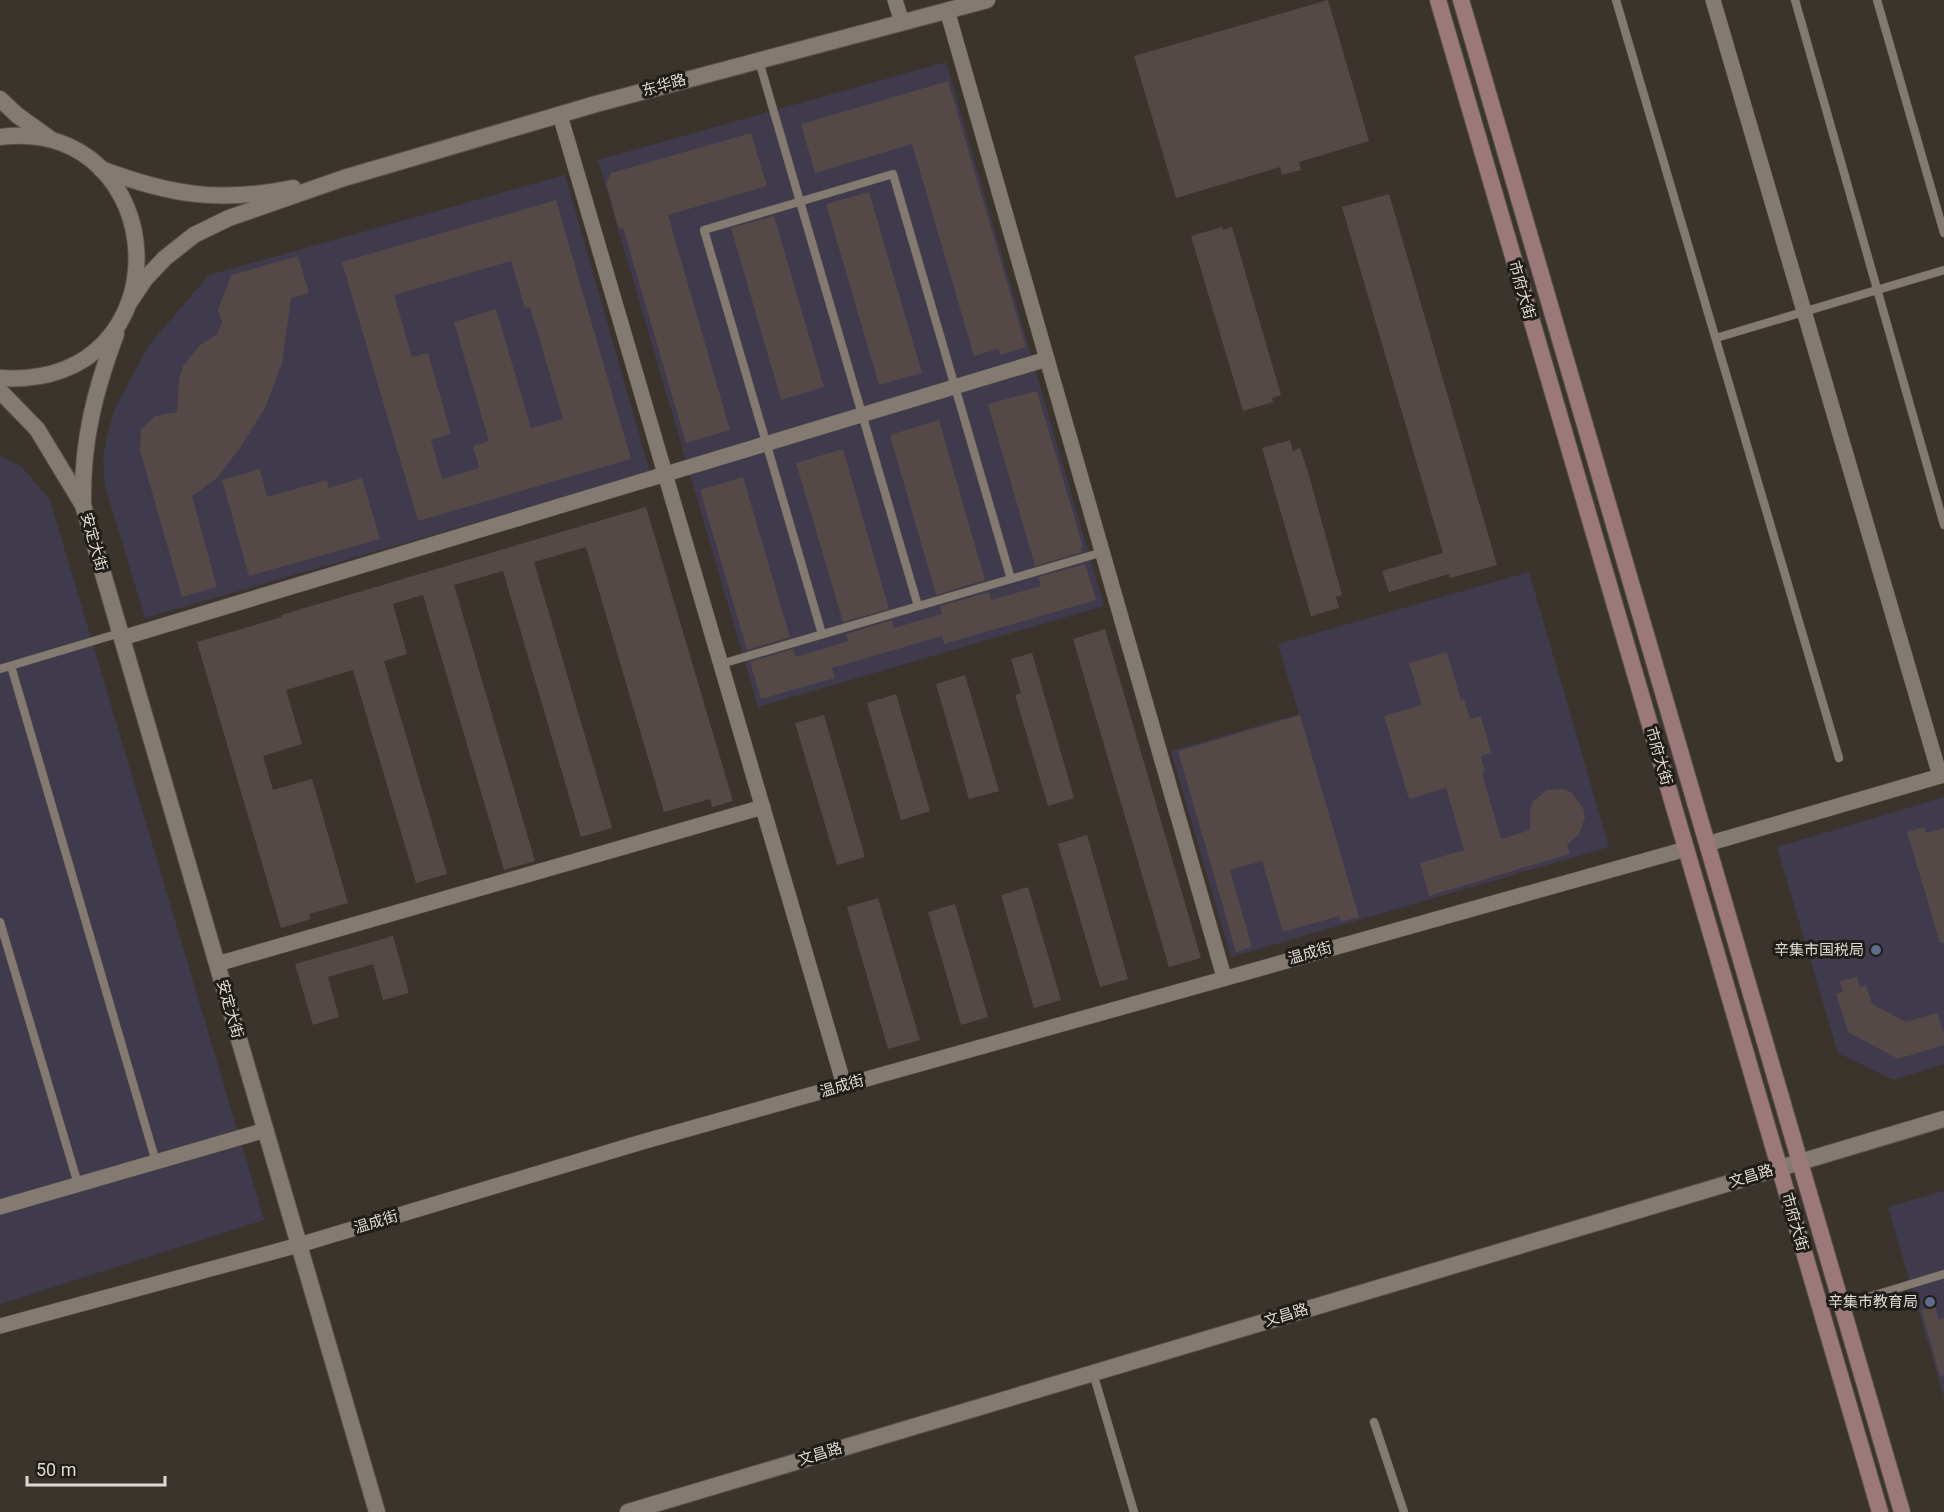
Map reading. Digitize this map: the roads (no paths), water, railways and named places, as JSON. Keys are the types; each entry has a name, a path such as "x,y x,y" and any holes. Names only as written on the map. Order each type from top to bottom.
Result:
{"main road":[{"name":"市府大街","path":"1438,0 1880,1512"},
{"name":"市府大街","path":"1461,0 1902,1512"}],"street":[{"path":"895,0 902,22"},
{"name":"东华路","path":"344,178 758,59 987,0"},
{"path":"1707,844 1942,775 1713,0"},
{"path":"947,10 1224,977"},
{"path":"0,99 17,115 55,142 84,156 99,168 123,198 136,234 137,270 129,303 99,380 88,422 82,463 83,505"},
{"path":"560,115 844,1085"},
{"path":"0,137 31,136 55,142"},
{"path":"99,168 160,190 207,196 287,189 344,178"},
{"path":"129,303 145,279 194,235 229,218 344,178"},
{"path":"0,378 38,378 73,366 101,346 122,319"},
{"path":"121,636 1047,359"},
{"path":"0,392 37,429 83,505"},
{"name":"安定大街","path":"83,505 377,1512"},
{"path":"217,964 763,807"},
{"name":"温成街","path":"0,1326 299,1245 844,1085 1686,849"},
{"name":"文昌路","path":"628,1512 1944,1119"},
{"path":"0,1207 266,1130"}],"lane":[{"path":"1616,0 1839,758"},
{"path":"1795,0 1944,525"},
{"path":"1877,0 1944,233"},
{"path":"758,59 918,606"},
{"path":"822,634 704,230 800,201 893,174 1011,579"},
{"path":"1716,338 1944,270"},
{"path":"721,664 1103,552"},
{"path":"0,669 121,636"},
{"path":"11,666 156,1162"},
{"path":"0,922 78,1184"},
{"path":"1842,1305 1944,1274"},
{"path":"1094,1373 1134,1512"},
{"path":"1374,1422 1404,1512"}],"place":[{"name":"辛集市国税局","path":"1876,950"},
{"name":"辛集市教育局","path":"1930,1302"}]}
